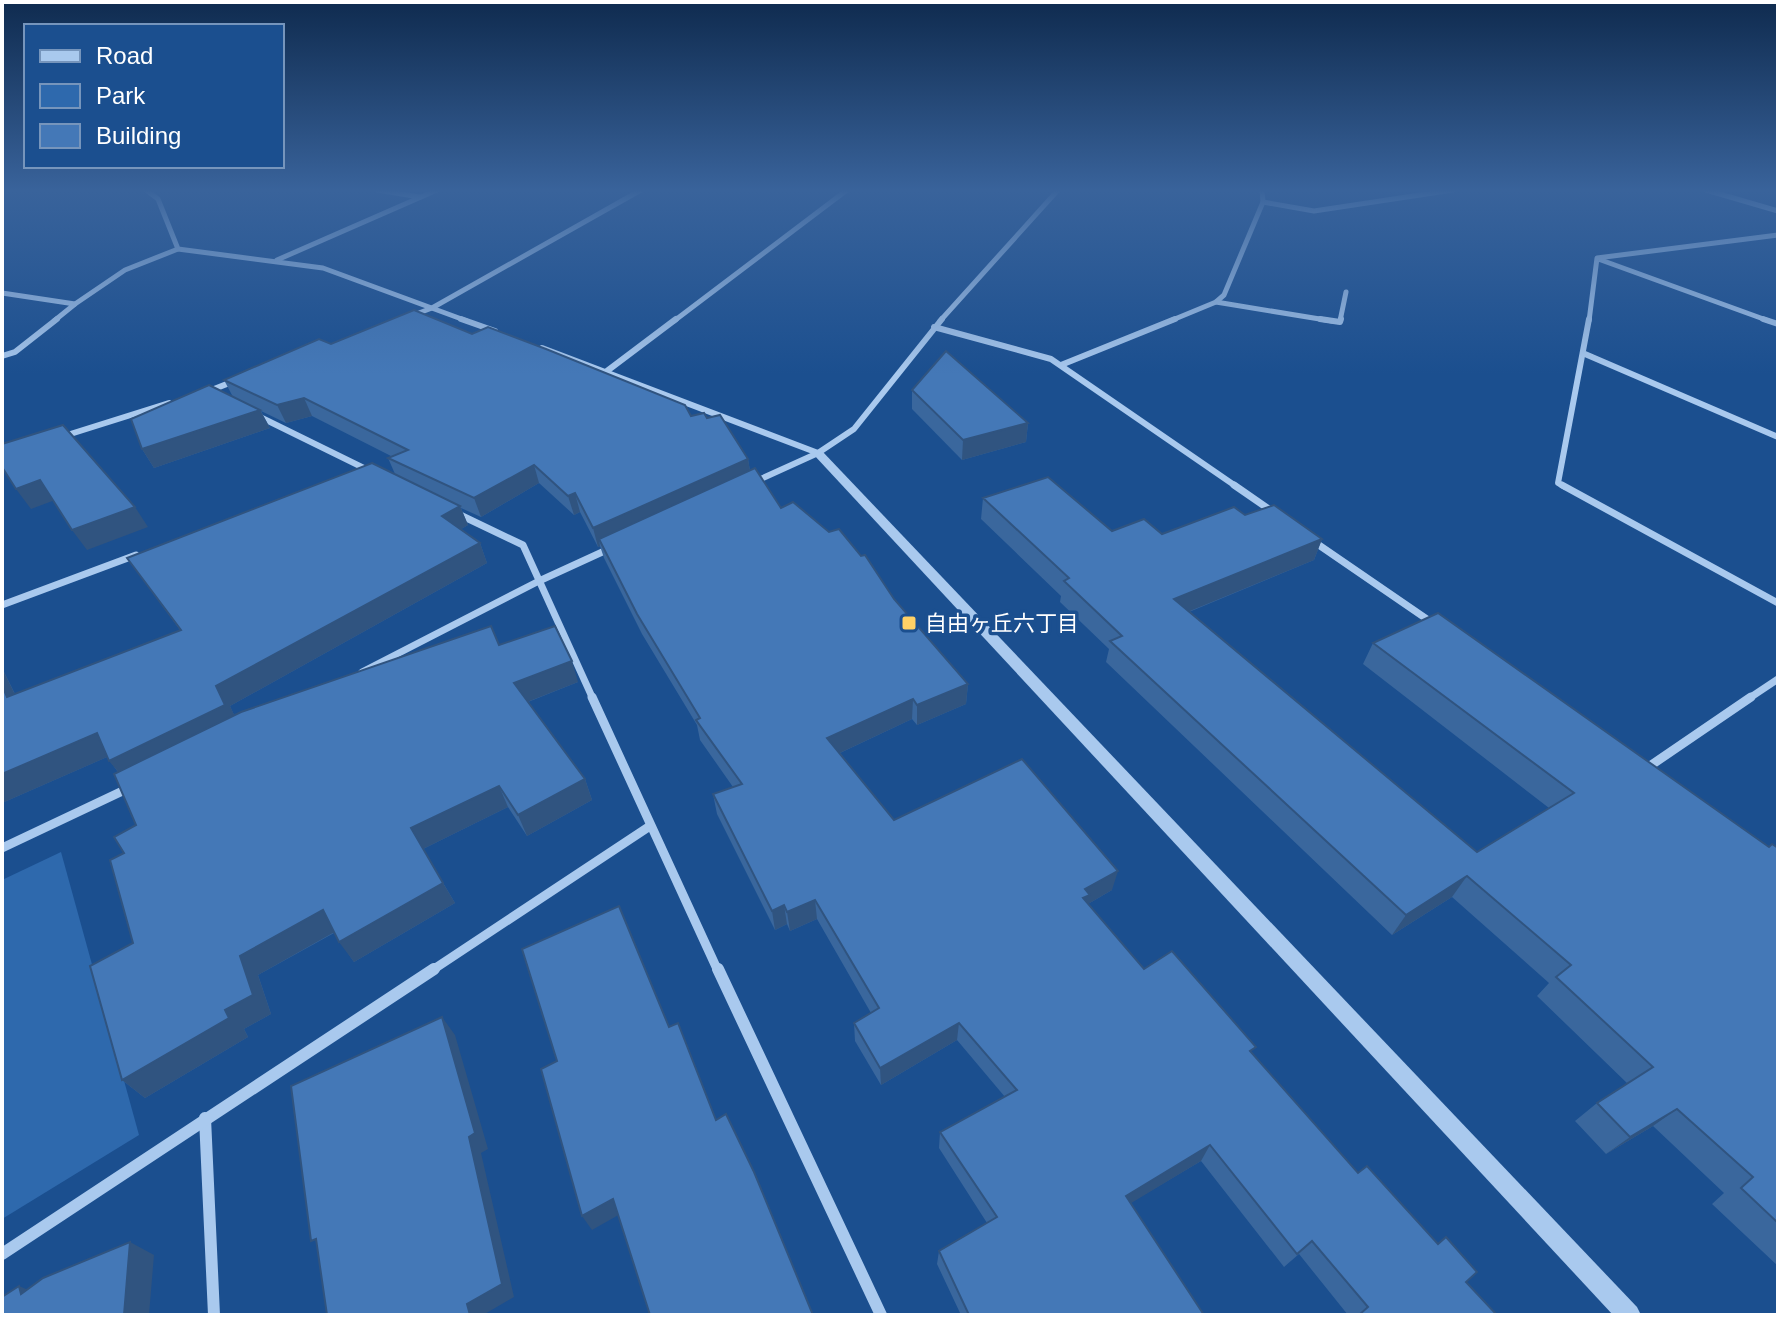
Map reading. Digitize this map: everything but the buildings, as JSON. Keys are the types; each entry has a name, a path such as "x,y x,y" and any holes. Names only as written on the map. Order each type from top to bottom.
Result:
{"street":[{"path":"2,356 15,352 75,304 125,270 172,251"},
{"path":"200,251 323,268 505,334"},
{"path":"277,260 297,251"},
{"path":"403,319 432,308 532,251"},
{"path":"607,371 766,251"},
{"path":"748,485 818,453 854,429 934,327 1002,251"},
{"path":"1061,365 1216,302 1224,295 1242,251"},
{"path":"1597,258 1653,251"},
{"path":"1597,258 1778,324"},
{"path":"1597,258 1585,354 1558,483 1778,603"},
{"path":"1216,302 1340,322 1346,292"},
{"path":"2,293 75,304"},
{"path":"934,327 1051,359 1281,518"},
{"path":"534,345 818,453 1629,1315"},
{"path":"1585,354 1778,437"},
{"path":"221,398 207,391 249,376"},
{"path":"61,437 178,401"},
{"path":"250,412 380,476"},
{"path":"351,474 365,469"},
{"path":"451,510 523,545 650,826 881,1315"},
{"path":"1307,536 1436,626"},
{"path":"347,679 539,581 622,543"},
{"path":"2,605 147,550"},
{"path":"1643,770 1778,679"},
{"path":"1630,761 1655,779"},
{"path":"2,848 140,783"},
{"path":"2,1254 650,826"},
{"path":"205,1118 214,1315"}],"green space":[{"path":"61,852 139,1135 2,1219 2,880"}],"place":[{"name":"自由ヶ丘六丁目","path":"909,623"}]}
